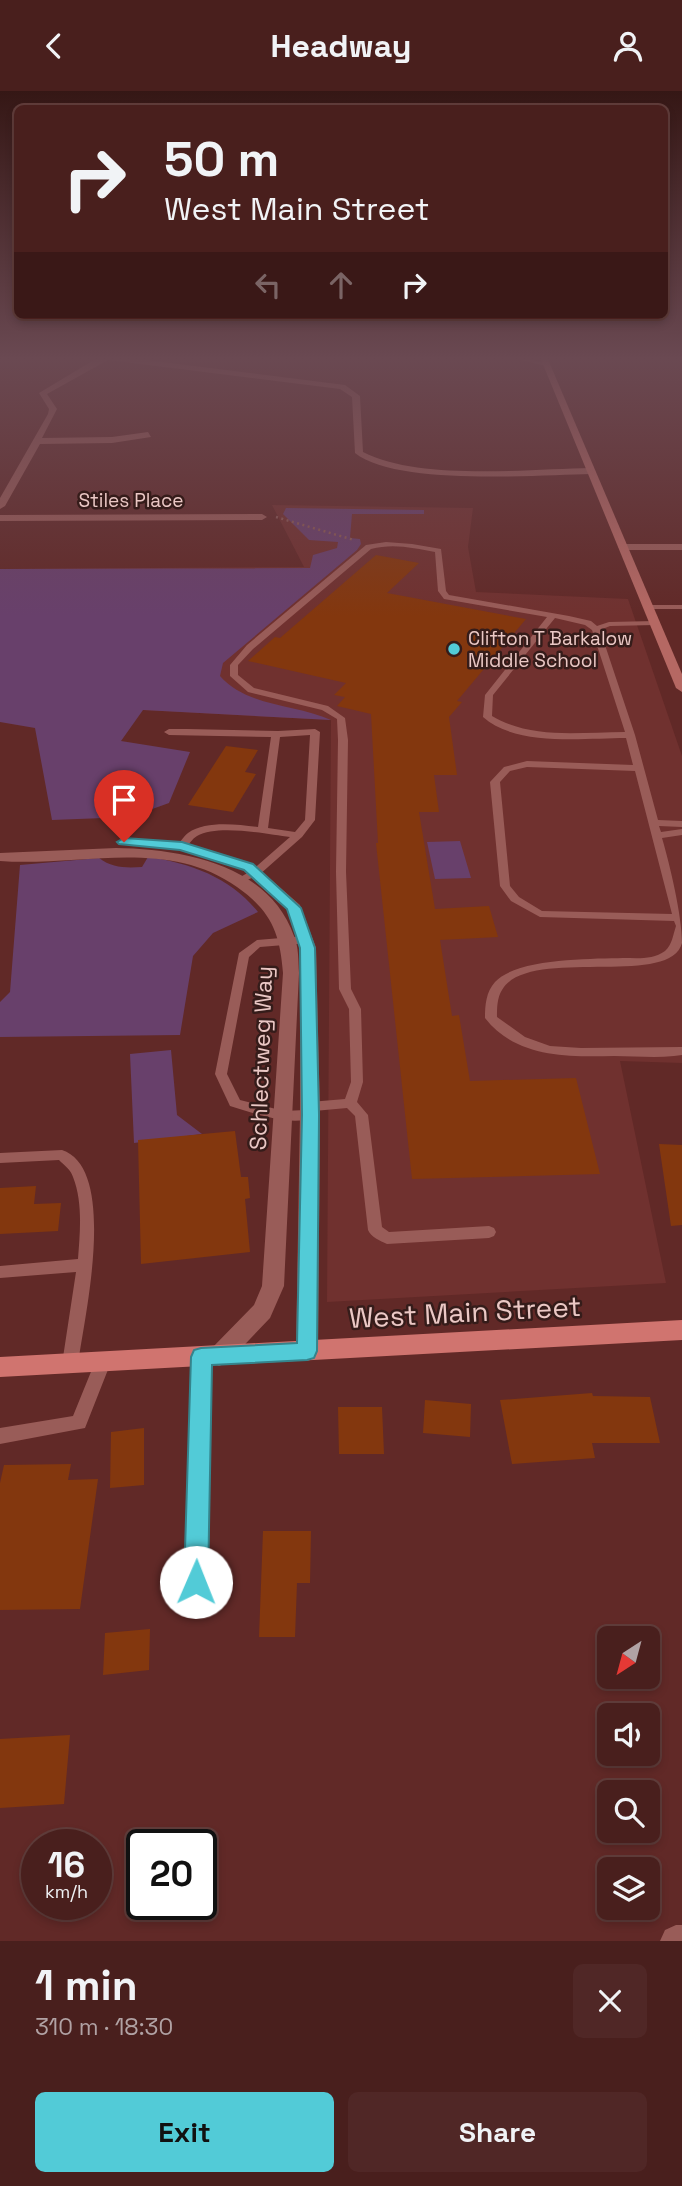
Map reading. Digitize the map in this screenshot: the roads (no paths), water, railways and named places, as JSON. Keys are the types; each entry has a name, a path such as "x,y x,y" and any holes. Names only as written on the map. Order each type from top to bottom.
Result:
{"main road":[{"name":"West Main Street","path":"0,1367 682,1330"}],"street":[{"path":"0,506 37,443"},
{"path":"358,443 359,453 384,466 422,471 591,471"},
{"path":"579,443 682,688"},
{"name":"Stiles Place","path":"0,518 262,517"},
{"path":"623,547 682,547"},
{"name":"Schlectweg Way","path":"0,855 17,848 124,842 182,846 248,867 248,876 257,893 297,941 307,948 310,1111 307,1351"},
{"name":"Schlectweg Way","path":"0,855 147,853 187,858 248,876"},
{"name":"Schlectweg Way","path":"210,1356 262,1311 273,1286 292,973 297,941"},
{"path":"676,1941 682,1941"}],"lane":[{"path":"350,1103 357,1082 355,1009 345,989 341,872 344,740 341,718 325,708 251,690 234,676 234,665 250,647 372,546 390,543 438,551 442,591 447,597 580,620 596,629 630,735 681,924 676,949 669,956 653,961 528,968 504,981 492,998 491,1019 504,1031 531,1046 557,1053 682,1051"},
{"path":"649,607 682,607"},
{"path":"552,616 489,695 487,717 500,727 524,734 630,735"},
{"path":"596,629 609,624 655,623"},
{"path":"169,732 218,731 276,736 315,732 310,820 298,835 248,876"},
{"path":"263,830 276,736"},
{"path":"639,768 527,764 507,769 495,782 505,886 515,899 540,914 681,924"},
{"path":"655,823 682,824"},
{"path":"182,846 194,834 211,830 263,830 298,835"},
{"path":"658,835 682,832"},
{"path":"297,941 257,944 243,956 221,1074 235,1103 284,1116 350,1103"},
{"path":"350,1103 361,1115 375,1230 387,1238 489,1232"},
{"path":"0,1157 62,1155 79,1172 86,1210 85,1265 70,1364"},
{"path":"0,1272 85,1265"},
{"path":"196,1582 210,1356"},
{"path":"0,1436 79,1423 103,1362"}],"place":[{"name":"Clifton T Barkalow Middle School","path":"454,649"}]}
